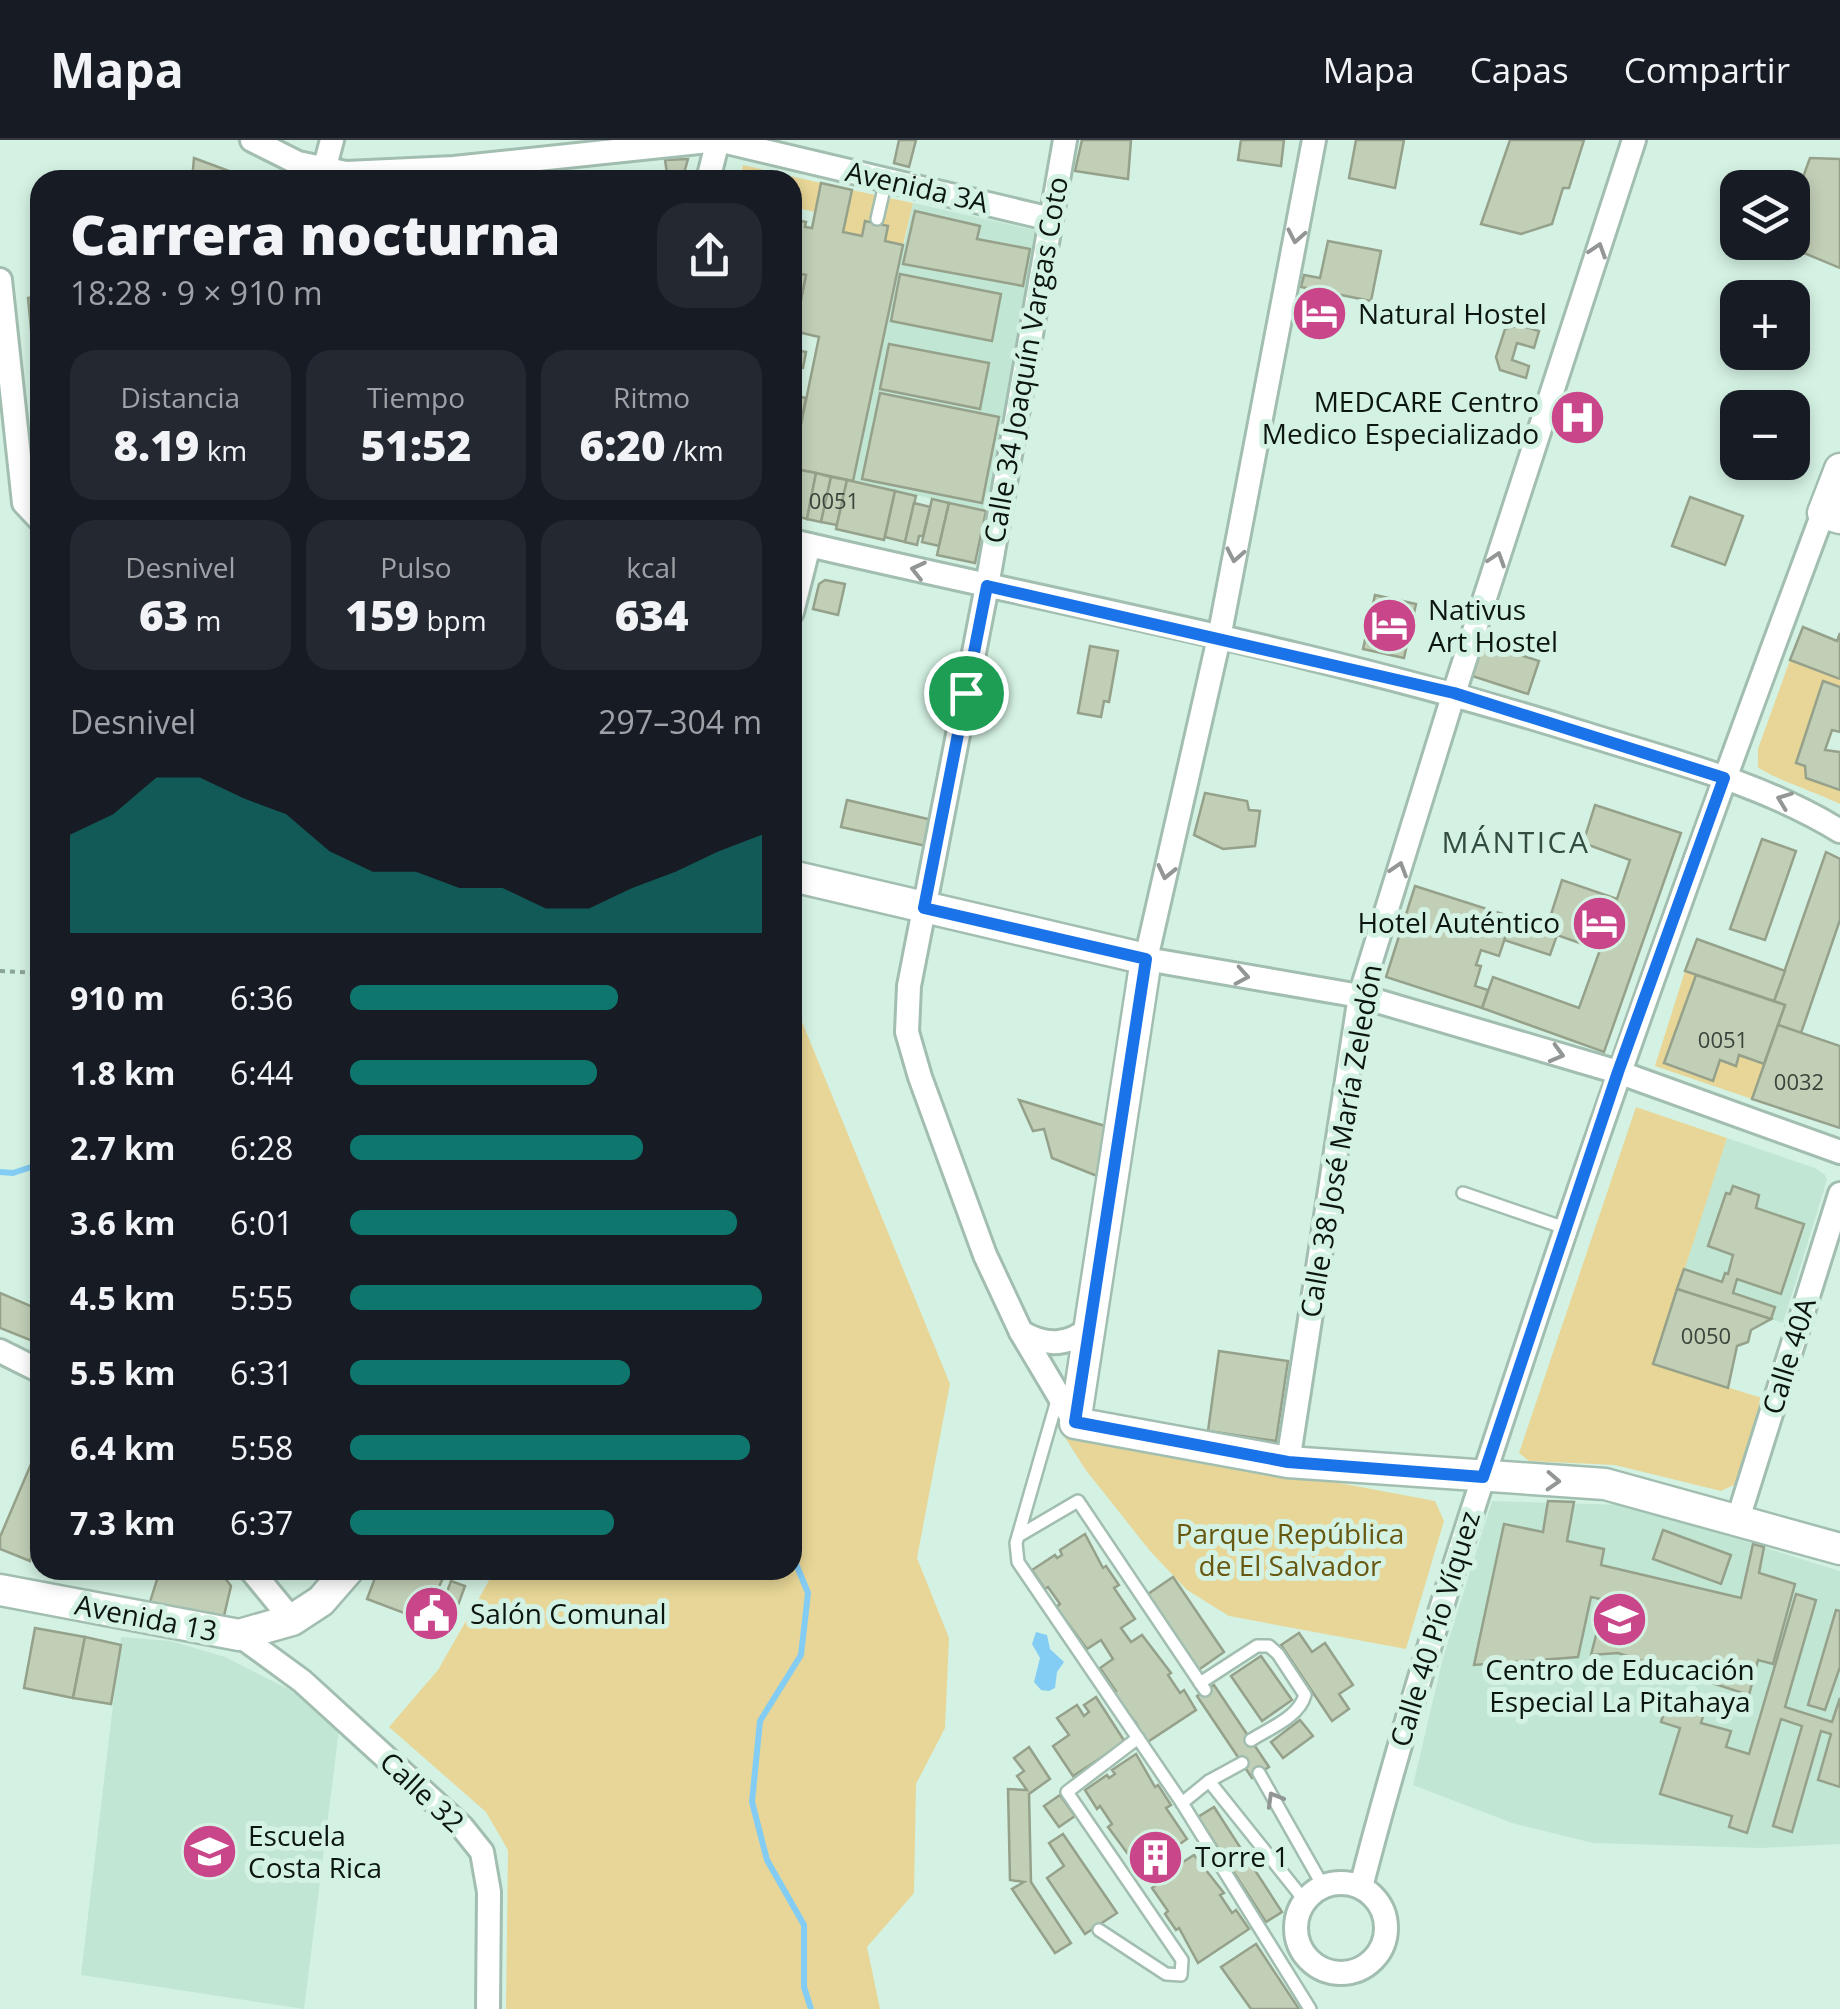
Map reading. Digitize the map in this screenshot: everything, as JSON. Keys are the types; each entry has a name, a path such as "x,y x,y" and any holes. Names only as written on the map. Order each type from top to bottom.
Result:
{"street":[{"name":"Avenida 3A","path":"252,140 324,170"},
{"path":"324,170 332,140"},
{"name":"Avenida 3A","path":"483,170 718,140 1052,219"},
{"path":"710,170 718,140"},
{"name":"Calle 34 Joaquín Vargas Coto","path":"1066,140 987,586 908,986 907,1032 985,1255 1021,1332 1075,1422"},
{"path":"1314,140 1219,638 1146,959 1075,1422 1288,1462 1605,1484 1840,1549"},
{"name":"Calle 38 José María Zeledón","path":"1288,1462 1360,996 1634,140"},
{"path":"0,280 6,392 24,503 30,509"},
{"name":"Calle 40 Pío Víquez","path":"1361,1887 1391,1770 1483,1477 1618,1072 1724,778 1835,496"},
{"path":"802,543 1454,693 1724,778 1798,806 1840,831"},
{"path":"802,878 1146,959 1360,996 1618,1072 1840,1152"},
{"name":"Calle 40A","path":"1738,1519 1840,1194"},
{"path":"1021,1332 1049,1344 1079,1337 1091,1327"},
{"path":"0,1351 30,1366"},
{"path":"259,1580 292,1620 321,1601 339,1580"},
{"name":"Avenida 13","path":"0,1590 239,1635 292,1620"},
{"name":"Calle 32","path":"239,1635 302,1681 462,1827 482,1852 489,1892 488,2009"},
{"path":"1348,1883 1361,1887 1382,1907 1386,1936 1372,1961 1345,1972 1317,1966 1299,1943 1296,1928 1314,1894 1348,1883"}],"lane":[{"path":"877,219 886,180"},
{"path":"1463,1193 1565,1228"},
{"path":"1058,1395 1016,1543 1018,1562 1182,1804 1310,2009"},
{"path":"1020,1535 1078,1501 1203,1687 1257,1646 1269,1646 1306,1694 1296,1712 1252,1740"},
{"path":"1099,1930 1166,1974 1181,1975 1182,1960 1067,1792 1138,1738"},
{"path":"1182,1804 1209,1781 1242,1763"},
{"path":"1259,1773 1314,1894"},
{"path":"1209,1781 1314,1894"}],"path":[{"path":"0,971 30,972"}],"shaded area":[{"path":"913,203 1039,231 986,511 853,481"},
{"path":"1727,1138 1815,1168 1827,1180 1783,1323 1677,1289"},
{"path":"1492,1501 1628,1505 1840,1571 1840,1844 1761,1848 1593,1843 1512,1823 1413,1785 1443,1658"},
{"name":"Escuela Costa Rica","path":"121,1637 171,1641 225,1657 304,1697 339,1730 304,2009 81,1975"}],"green space":[{"path":"802,179 821,183 815,212 802,209"},
{"path":"852,190 913,203 903,245 843,232"},
{"path":"1790,660 1840,679 1840,687 1823,682 1796,762 1805,766 1807,778 1840,790 1840,804 1758,767 1758,749"},
{"path":"1685,971 1696,975 1665,1063 1712,1080 1720,1060 1735,1066 1739,1055 1764,1064 1752,1099 1655,1066"},
{"path":"802,1022 950,1384 917,1558 949,1638 945,1728 916,1784 914,1893 867,1947 880,2009 506,2009 508,1850 486,1812 389,1727 438,1670 489,1580 802,1580"},
{"path":"1636,1107 1727,1138 1654,1364 1765,1399 1738,1483 1721,1491 1615,1465 1529,1461 1519,1453"},
{"name":"Parque República de El Salvador","path":"1061,1431 1435,1501 1444,1521 1406,1649 1229,1616 1187,1590 1150,1551 1085,1469"}],"water":[{"path":"1036,1632 1047,1635 1050,1649 1064,1662 1057,1672 1055,1688 1049,1691 1041,1690 1034,1682 1040,1658 1032,1644"}],"building":[{"path":"899,140 916,140 909,167 894,163"},
{"path":"1082,140 1131,140 1128,179 1075,171"},
{"path":"1241,140 1284,140 1281,166 1238,160"},
{"path":"1356,140 1404,140 1395,188 1349,178"},
{"path":"1510,140 1584,140 1569,188 1563,188 1552,224 1521,234 1481,224"},
{"path":"194,158 226,170 193,170"},
{"path":"1810,158 1840,159 1840,268 1810,256 1810,170 1806,170"},
{"path":"688,159 685,170 666,170 665,160"},
{"path":"821,183 852,190 843,232 862,236 865,221 888,226 885,241 903,245 853,481 802,470 802,419 819,337 802,333 806,275 802,274 802,221 806,222 805,227 812,228"},
{"path":"915,211 980,226 977,239 1030,249 1023,286 903,264"},
{"path":"1328,241 1381,251 1371,301 1301,287 1304,275 1320,278"},
{"path":"900,274 1001,294 992,341 891,321"},
{"path":"1519,325 1539,331 1534,348 1517,343 1512,360 1529,366 1526,378 1500,370 1496,357 1505,329"},
{"path":"889,344 989,363 980,409 880,389"},
{"path":"880,393 999,417 982,503 862,479"},
{"path":"802,470 816,473 807,519 802,518"},
{"path":"816,473 831,477 821,522 807,519"},
{"path":"831,477 847,480 837,525 821,522"},
{"path":"847,480 895,491 884,540 836,529"},
{"path":"895,491 916,496 905,542 885,537"},
{"path":"1690,497 1743,516 1725,565 1672,546"},
{"path":"932,499 949,503 939,546 922,542"},
{"path":"914,503 930,507 917,545 905,542"},
{"path":"949,503 986,511 975,563 937,555"},
{"path":"825,580 845,584 838,615 813,609 819,584"},
{"name":"Nativus Art Hostel","path":"1375,595 1416,604 1404,658 1363,649"},
{"path":"1803,627 1837,641 1840,633 1840,679 1790,660"},
{"path":"1480,642 1539,661 1528,694 1469,675"},
{"path":"1090,646 1118,651 1109,702 1104,701 1101,717 1078,713"},
{"path":"1823,681 1840,687 1840,732 1832,730 1825,750 1840,752 1840,790 1806,778 1805,766 1796,763"},
{"path":"1205,793 1247,801 1249,810 1260,811 1255,846 1223,849 1194,835"},
{"path":"847,800 932,820 926,846 841,827"},
{"name":"Hotel Auténtico","path":"1595,805 1681,833 1604,1052 1482,1008 1493,977 1579,1008 1600,950 1557,935 1550,955 1504,940 1512,917 1546,930 1562,880 1617,899 1630,860 1583,843"},
{"path":"1762,839 1796,851 1765,940 1730,929"},
{"path":"1826,852 1840,859 1840,920 1801,1033 1778,1025 1785,1005 1774,1001"},
{"path":"1415,886 1512,917 1499,956 1481,950 1476,965 1481,966 1475,986 1488,990 1482,1008 1386,977"},
{"path":"1697,939 1785,971 1774,1001 1685,971"},
{"path":"1696,975 1785,1005 1764,1064 1739,1055 1736,1066 1720,1060 1713,1081 1664,1063"},
{"path":"1778,1025 1840,1046 1840,1128 1752,1099"},
{"path":"1019,1100 1105,1126 1097,1176 1052,1158 1044,1129 1033,1131"},
{"path":"1733,1186 1759,1195 1756,1208 1804,1224 1781,1294 1737,1279 1733,1293 1775,1307 1771,1319 1677,1289 1684,1269 1722,1282 1728,1274 1733,1255 1708,1246 1726,1193 1730,1194"},
{"path":"1677,1289 1771,1319 1751,1330 1748,1342 1737,1346 1728,1388 1653,1364"},
{"path":"0,1293 30,1306 30,1340 0,1328"},
{"path":"1219,1351 1288,1361 1276,1441 1208,1431"},
{"path":"30,1466 30,1561 0,1549 0,1537"},
{"name":"Centro de Educación Especial La Pitahaya","path":"1548,1501 1574,1502 1567,1541 1604,1549 1601,1565 1741,1598 1753,1544 1764,1547 1759,1573 1795,1584 1773,1664 1758,1660 1749,1695 1618,1653 1591,1655 1605,1600 1591,1597 1578,1657 1474,1665 1504,1524 1543,1532"},
{"path":"1663,1530 1731,1555 1721,1584 1653,1559"},
{"path":"1085,1534 1103,1568 1106,1566 1119,1585 1114,1588 1135,1619 1121,1628 1131,1642 1142,1635 1171,1673 1168,1675 1180,1693 1184,1690 1196,1710 1146,1743 1100,1668 1113,1659 1101,1640 1087,1649 1056,1607 1060,1604 1032,1570 1055,1555 1062,1555 1060,1550"},
{"path":"1173,1577 1224,1652 1197,1671 1145,1596"},
{"path":"157,1580 226,1580 231,1586 223,1620 150,1602"},
{"name":"Salón Comunal","path":"374,1580 442,1580 438,1589 447,1592 451,1581 465,1586 449,1630 367,1599"},
{"path":"1796,1594 1816,1600 1785,1707 1832,1722 1840,1698 1840,1787 1818,1780 1831,1734 1821,1731 1792,1832 1773,1826 1802,1726 1781,1719 1747,1833 1729,1827 1732,1816 1660,1794 1680,1728 1661,1722 1667,1703 1704,1713 1701,1723 1731,1731 1726,1747 1749,1754"},
{"path":"1836,1610 1840,1611 1840,1667 1825,1710 1808,1705"},
{"path":"35,1628 85,1637 73,1698 24,1688"},
{"path":"1299,1633 1312,1652 1325,1643 1353,1685 1339,1694 1349,1709 1332,1721 1281,1645"},
{"path":"85,1637 121,1645 111,1704 73,1698"},
{"path":"1261,1656 1292,1700 1262,1721 1231,1676"},
{"path":"1214,1685 1269,1767 1252,1778 1197,1696"},
{"path":"1096,1697 1125,1742 1073,1776 1053,1746 1069,1735 1057,1718 1077,1705 1084,1716 1089,1712 1084,1705"},
{"path":"1300,1720 1313,1736 1283,1758 1271,1742"},
{"path":"1029,1747 1050,1779 1029,1794 1031,1882 1071,1943 1055,1953 1012,1889 1024,1882 1010,1880 1008,1789 1027,1790 1017,1776 1024,1771 1014,1758"},
{"name":"Torre 1","path":"1136,1754 1155,1787 1158,1785 1171,1805 1166,1808 1187,1839 1174,1848 1183,1862 1194,1855 1224,1893 1220,1895 1232,1913 1236,1910 1249,1929 1198,1963 1152,1888 1165,1879 1153,1859 1139,1869 1108,1827 1112,1824 1100,1806 1097,1809 1085,1790 1115,1774 1112,1770"},
{"path":"1060,1795 1075,1816 1059,1827 1044,1806"},
{"path":"1214,1807 1282,1912 1266,1922 1198,1817"},
{"path":"1063,1834 1117,1913 1085,1934 1047,1878 1064,1866 1049,1843"},
{"path":"1256,1944 1299,2009 1251,2009 1221,1967"}],"waterway":[{"path":"0,1172 30,1167"},
{"path":"802,1578 808,1593 801,1655 760,1721 752,1802 767,1860 804,1925 804,1987 811,2009"}],"place":[{"name":"Natural Hostel","path":"1319,314"},
{"name":"MEDCARE Centro Medico Especializado","path":"1578,418"},
{"name":"Nativus Art Hostel","path":"1389,626"},
{"name":"Hotel Auténtico","path":"1599,923"},
{"name":"Salón Comunal","path":"431,1614"},
{"name":"Centro de Educación Especial La Pitahaya","path":"1620,1619"},
{"name":"Escuela Costa Rica","path":"209,1852"},
{"name":"Torre 1","path":"1156,1857"}],"district":[{"name":"MÁNTICA","path":"1516,843"}],"route":[{"path":"987,586 1454,693 1724,778 1618,1072 1483,1477 1288,1462 1075,1422 1146,959 924,908 966,693 987,586"}]}
